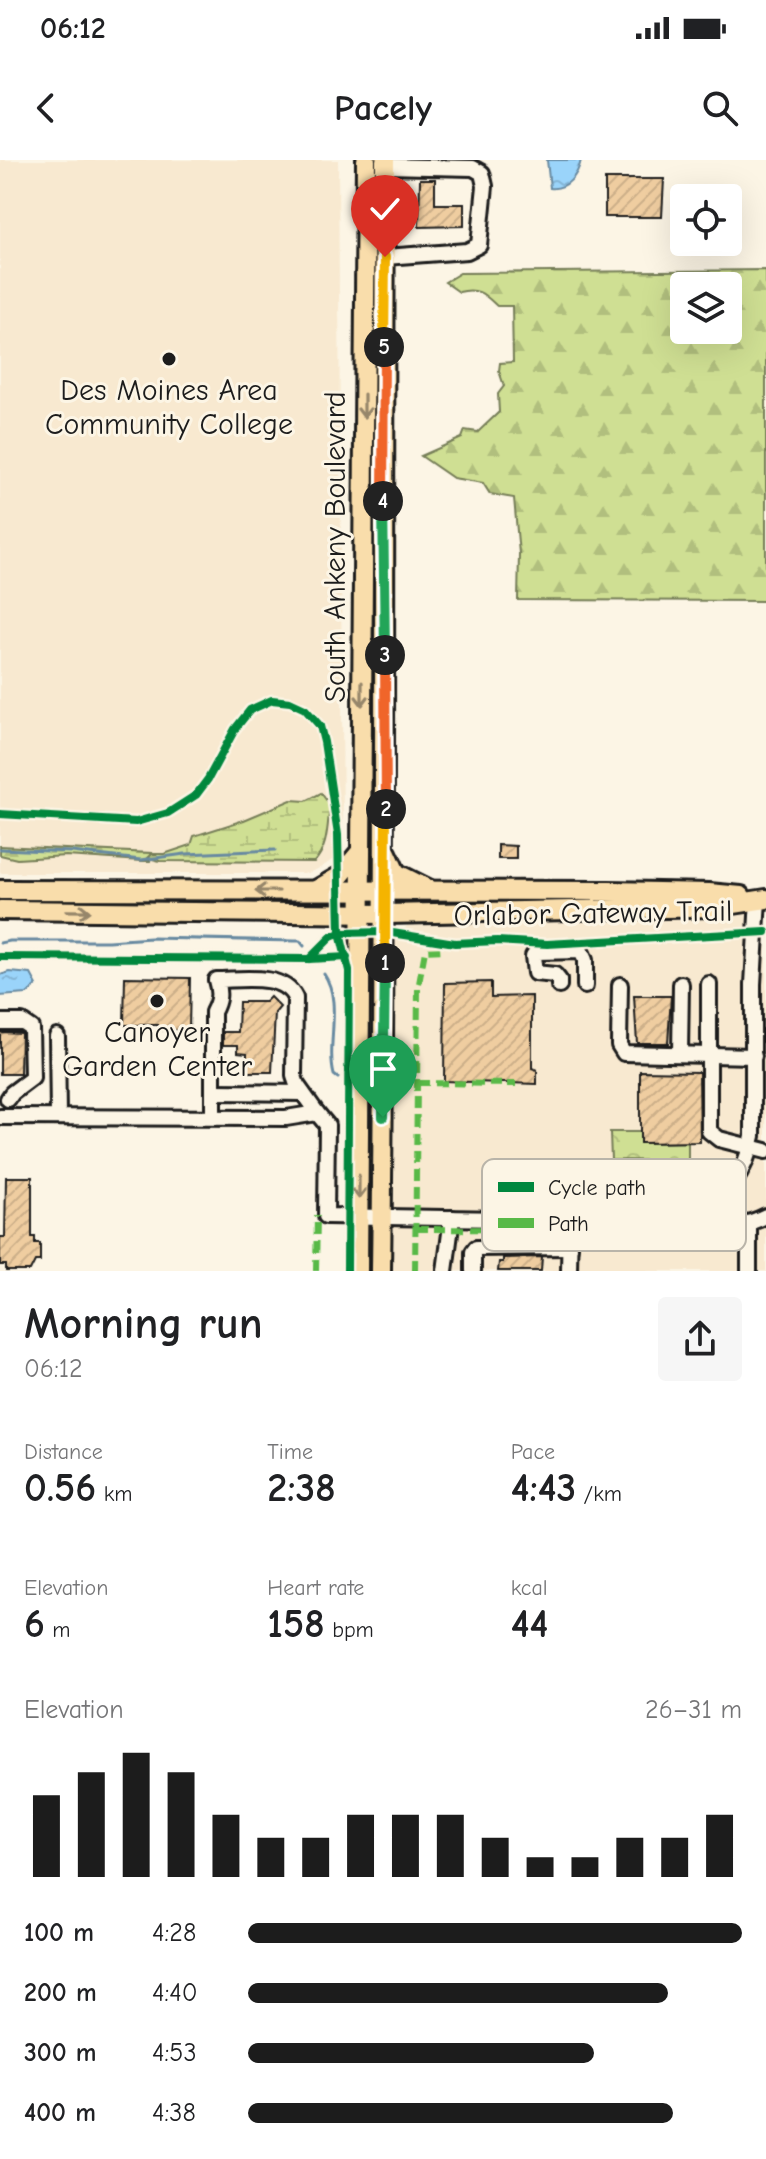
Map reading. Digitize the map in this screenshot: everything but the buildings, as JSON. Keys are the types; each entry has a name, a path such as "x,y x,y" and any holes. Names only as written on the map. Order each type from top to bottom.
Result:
{"main road":[{"name":"South Ankeny Boulevard","path":"366,160 361,851 373,892 381,1271"},
{"name":"South Ankeny Boulevard","path":"373,892 386,850 382,572 385,163"},
{"path":"365,295 384,295"},
{"path":"386,850 396,873 438,892"},
{"path":"315,891 340,876 361,851"},
{"path":"0,890 709,893 762,899"},
{"path":"0,910 374,913 714,907 762,899"},
{"name":"South Ankeny Boulevard","path":"358,1271 374,913"}],"lane":[{"path":"385,163 473,168 482,173 485,186 479,245 467,251 385,257"},
{"path":"758,1149 753,1136 754,1056 760,1015 762,899"},
{"path":"559,986 555,975 535,973 533,956 536,952 581,951 585,960 585,986"},
{"path":"213,1117 213,1012 218,1003 219,990 216,980 282,983 291,988 295,998 294,1076 302,1093 327,1125 326,1216 482,1219"},
{"path":"680,1054 681,984"},
{"path":"709,984 709,1131 719,1139 758,1149"},
{"path":"620,985 620,1050 624,1053 754,1056"},
{"path":"0,1022 22,1022 31,1028 32,1078 12,1093 4,1095 4,1117 298,1117 317,1113"},
{"path":"57,1036 58,1117"},
{"path":"213,1092 302,1093"},
{"path":"746,1167 758,1149"},
{"path":"749,1271 749,1223 766,1216"},
{"path":"445,1271 452,1218"},
{"path":"473,1271 473,1252 476,1248 482,1248"},
{"path":"569,1271 570,1251"}],"shaded area":[{"name":"Des Moines Area Community College","path":"0,160 338,160 343,839 332,860 322,867 308,873 0,873"},
{"path":"766,911 766,1271 387,1271 390,957 395,937 408,925 430,919"}],"green space":[{"path":"766,270 766,601 518,600 519,554 514,498 490,494 483,483 453,478 421,456 462,438 465,430 478,432 499,412 498,394 504,386 500,363 513,362 512,306 497,306 480,293 471,290 459,292 445,282 460,273"},
{"path":"321,793 330,805 328,827 325,842 314,862 160,861 148,858 152,854 164,854 191,845 194,836 291,800 306,801"},
{"path":"0,846 152,853 150,861 66,856 17,859 0,855"},
{"path":"610,1132 640,1132 640,1143 688,1142 688,1159 611,1159"}],"water":[{"path":"547,160 581,160 571,180 562,187 550,188"},
{"path":"10,972 31,974 37,985 27,994 0,996 0,975"}],"waterway":[{"path":"0,849 72,852 141,860 185,854 275,850"},
{"path":"0,943 151,938 300,941 304,946"},
{"path":"324,974 332,997 332,1063 334,1075 338,1078"}],"marked path":[{"path":"415,1271 418,989 425,951 443,950"},
{"path":"417,1083 516,1084"},
{"path":"316,1271 317,1215"},
{"path":"416,1229 482,1229"}],"cycle path":[{"path":"0,814 136,822 168,813 196,795 235,729 250,710 272,700 290,702 305,709 320,726 338,835 340,933 349,971 347,1271"},
{"name":"Orlabor Gateway Trail","path":"309,959 331,937 340,933 386,932 455,943 497,941 547,944 766,932"},
{"path":"0,957 347,957"}],"place":[{"name":"Des Moines Area Community College","path":"169,359"},
{"name":"Canoyer Garden Center","path":"157,1001"}],"route":[{"path":"383,1117 386,914 382,572 385,257"}]}
